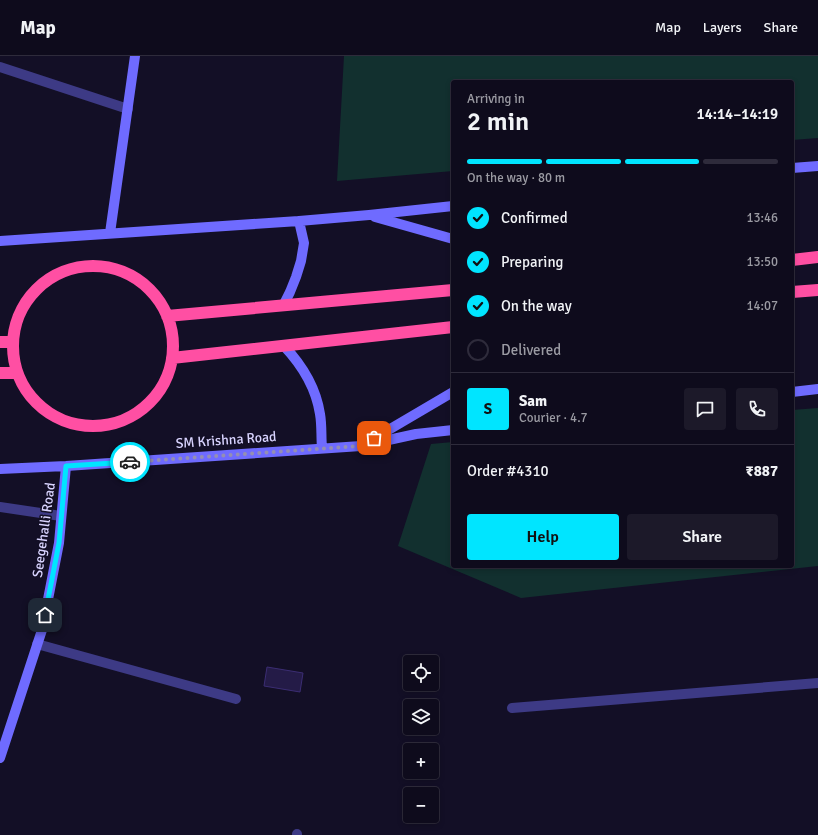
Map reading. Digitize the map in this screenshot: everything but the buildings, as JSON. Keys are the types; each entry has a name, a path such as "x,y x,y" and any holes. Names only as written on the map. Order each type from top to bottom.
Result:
{"highway":[{"path":"794,260 818,257"},
{"path":"102,266 116,269 130,275 153,293 162,305 167,316 172,332 173,347 168,376 152,401 129,419 101,427 86,427 71,424 58,419 45,412 34,402 25,390 17,373 12,342 18,316 25,302 34,290 46,280 73,268 102,266"},
{"path":"167,316 451,290"},
{"path":"794,292 818,290"},
{"path":"172,358 451,327"},
{"path":"0,342 12,342"},
{"path":"0,373 17,373"}],"street":[{"path":"110,233 135,56"},
{"path":"0,67 128,109"},
{"path":"794,168 818,166"},
{"path":"0,241 299,221 451,206"},
{"path":"369,215 451,238"},
{"path":"283,306 296,277 301,261 304,243 299,221"},
{"path":"284,346 295,357 304,370 317,398 320,414 322,448"},
{"path":"794,392 818,389"},
{"path":"361,446 451,393"},
{"name":"SM Krishna Road","path":"0,469 66,466 361,446 416,434 451,430"},
{"name":"Seegehalli Road","path":"0,758 42,630 59,543 66,466"},
{"path":"0,507 61,516"},
{"path":"37,644 236,699"},
{"path":"512,708 818,683"}],"green space":[{"path":"344,56 818,56 818,138 794,140 794,80 451,80 451,171 337,181"},
{"path":"818,408 818,566 521,598 398,546 431,444 451,442 451,568 794,568 794,410"}],"way so far":[{"path":"130,462 361,446 374,438"}],"route":[{"path":"45,615 59,543 66,466 130,462"}]}
